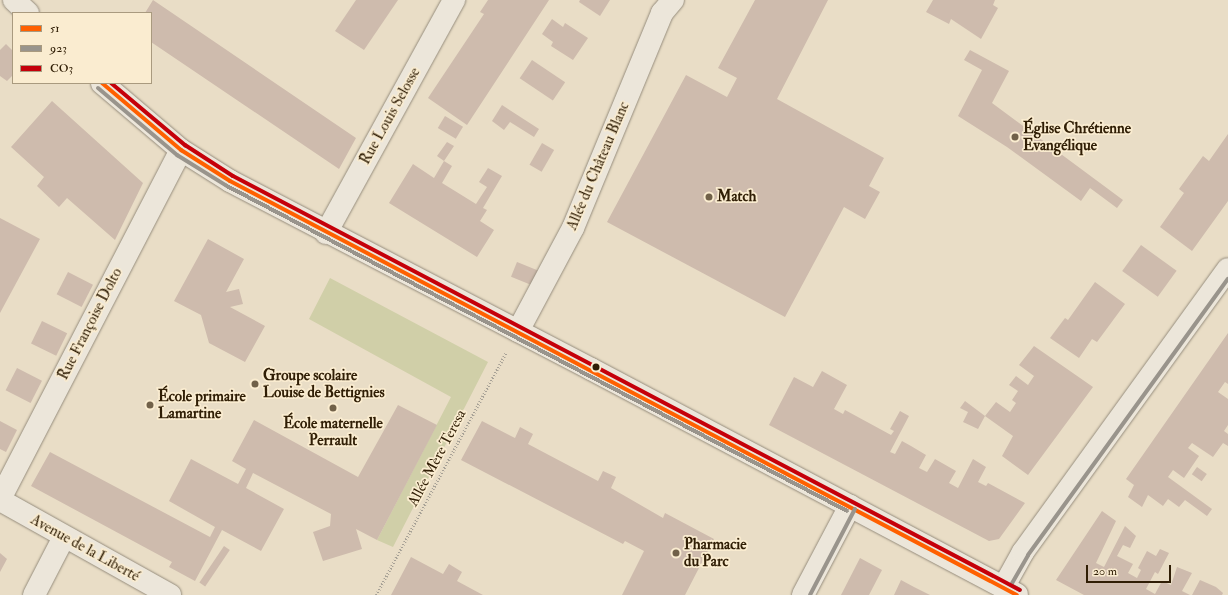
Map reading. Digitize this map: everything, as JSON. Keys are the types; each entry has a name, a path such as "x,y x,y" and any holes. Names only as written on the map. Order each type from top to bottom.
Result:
{"street":[{"path":"14,0 27,12"},
{"name":"Rue Louis Selosse","path":"326,233 454,0"},
{"name":"Allée du Château Blanc","path":"518,331 573,228 662,13 673,0"},
{"path":"103,84 181,150 230,181 326,233 518,331 1010,591 1023,552 1228,269"},
{"name":"Rue Françoise Dolto","path":"0,499 181,150"},
{"name":"Avenue de la Liberté","path":"0,499 64,537 170,595"},
{"path":"803,595 850,506"},
{"path":"34,595 64,537"}],"path":[{"name":"Allée Mère Teresa","path":"376,595 518,331"}],"green space":[{"path":"330,278 488,362 393,547 377,540 451,397 309,319"}],"building":[{"path":"153,0 356,138 339,169 152,43 152,12 146,12"},
{"path":"356,0 398,0 364,50 335,31"},
{"path":"488,0 549,0 467,125 428,98 484,14 480,12"},
{"path":"580,0 610,0 600,16 579,2"},
{"path":"755,0 828,0 777,99 884,158 869,186 880,192 865,219 844,207 785,317 607,222 686,75 727,97 737,78 718,68"},
{"path":"933,0 995,0 993,5 998,8 981,39 951,19 949,24 926,12"},
{"path":"552,19 563,27 565,23 588,38 573,60 551,46 553,42 542,34"},
{"path":"6,44 12,50 12,76 7,81 0,76 0,50"},
{"name":"Église Chrétienne Evangélique","path":"970,50 1009,71 992,103 1123,200 1117,208 1090,188 1081,201 1007,147 958,116 982,70 964,60"},
{"path":"532,60 565,82 553,101 520,78"},
{"path":"52,101 143,183 115,240 67,198 59,207 37,186 44,177 11,147"},
{"path":"502,105 539,129 534,137 510,122 504,130 492,121"},
{"path":"445,116 463,127 456,139 438,128"},
{"path":"1228,134 1228,201 1192,251 1160,227 1184,193 1179,189 1203,156 1209,161"},
{"path":"447,142 454,146 444,161 437,156"},
{"path":"542,143 554,150 542,172 530,165"},
{"path":"444,161 452,166 442,183 476,204 487,187 479,182 488,168 502,176 483,208 487,210 480,221 494,230 477,257 389,203 413,164 434,178"},
{"path":"0,218 40,239 0,313"},
{"path":"208,239 244,259 226,292 239,289 243,304 230,307 265,326 245,362 209,343 201,315 174,301"},
{"path":"1141,245 1177,271 1158,297 1122,271"},
{"path":"517,262 539,271 533,286 511,277"},
{"path":"68,272 93,285 82,307 57,294"},
{"path":"1095,282 1125,304 1097,342 1092,339 1079,358 1050,338 1065,318 1068,320"},
{"path":"42,321 67,333 56,356 31,343"},
{"path":"1228,333 1228,384 1225,382 1218,392 1228,399 1228,425 1224,431 1228,434 1228,446 1223,443 1213,457 1192,443 1188,448 1199,456 1184,478 1173,470 1168,477 1212,509 1207,516 1185,500 1179,507 1168,499 1163,506 1148,495 1142,507 1128,497 1134,485 1126,479"},
{"path":"1034,346 1093,387 1028,475 1002,456 1013,436 985,416 996,402 1010,412 1016,403 1012,400 1018,391 1009,385 1016,376 1028,385 1034,376 1019,365"},
{"path":"17,368 42,381 31,403 6,390"},
{"path":"822,371 847,385 834,409 843,414 845,410 891,435 894,431 890,429 900,411 909,416 890,452 895,454 902,441 926,455 919,468 927,472 935,459 956,471 949,483 958,488 973,459 986,467 978,482 986,486 988,483 1025,503 999,539 989,541 769,425 794,377 813,387"},
{"path":"965,401 985,416 978,429 963,422 968,412 960,408"},
{"path":"398,405 437,425 377,540 356,529 362,549 323,561 313,532 330,526 331,514 253,473 246,488 284,509 261,551 222,530 195,581 169,567 172,562 31,486 50,452 210,537 215,527 169,501 191,459 238,484 246,469 232,461 254,420 358,477"},
{"path":"0,421 17,430 6,452 0,449"},
{"path":"482,421 515,438 520,427 533,434 528,444 598,481 603,471 616,477 611,488 663,518 665,513 714,539 685,595 622,595 644,551 625,541 623,544 461,460"},
{"path":"1197,467 1207,474 1202,481 1192,474"},
{"path":"1102,511 1116,521 1096,563 1104,567 1125,526 1136,536 1130,548 1123,545 1117,556 1133,564 1128,573 1137,578 1141,570 1138,568 1147,551 1156,556 1160,549 1169,553 1158,574 1155,572 1146,589 1155,594 1162,581 1171,585 1177,567 1192,573 1182,591 1190,595 1084,595 1056,580"},
{"path":"224,546 230,550 205,586 199,582"},
{"path":"0,553 7,559 0,572"},
{"path":"411,557 443,574 449,564 462,572 457,581 483,595 391,595"},
{"path":"860,558 882,570 869,595 841,595"},
{"path":"901,580 914,587 930,595 894,595"},
{"path":"1200,580 1216,587 1223,593 1222,595 1192,595"}],"transit line":[{"name":"51","path":"103,84 181,150 230,181 1017,595"},
{"name":"CO3","path":"112,84 185,145 233,176 1020,590"},
{"name":"923","path":"98,88 177,155 227,186 847,511"},
{"name":"923","path":"1020,590 1011,585 1028,555 1228,279"},
{"name":"923","path":"810,595 855,509"}],"place":[{"name":"Église Chrétienne Evangélique","path":"1015,137"},
{"name":"Match","path":"709,197"},
{"name":"Groupe scolaire Louise de Bettignies","path":"255,384"},
{"name":"École primaire Lamartine","path":"150,405"},
{"name":"École maternelle Perrault","path":"333,408"},
{"name":"Pharmacie du Parc","path":"676,553"}]}
